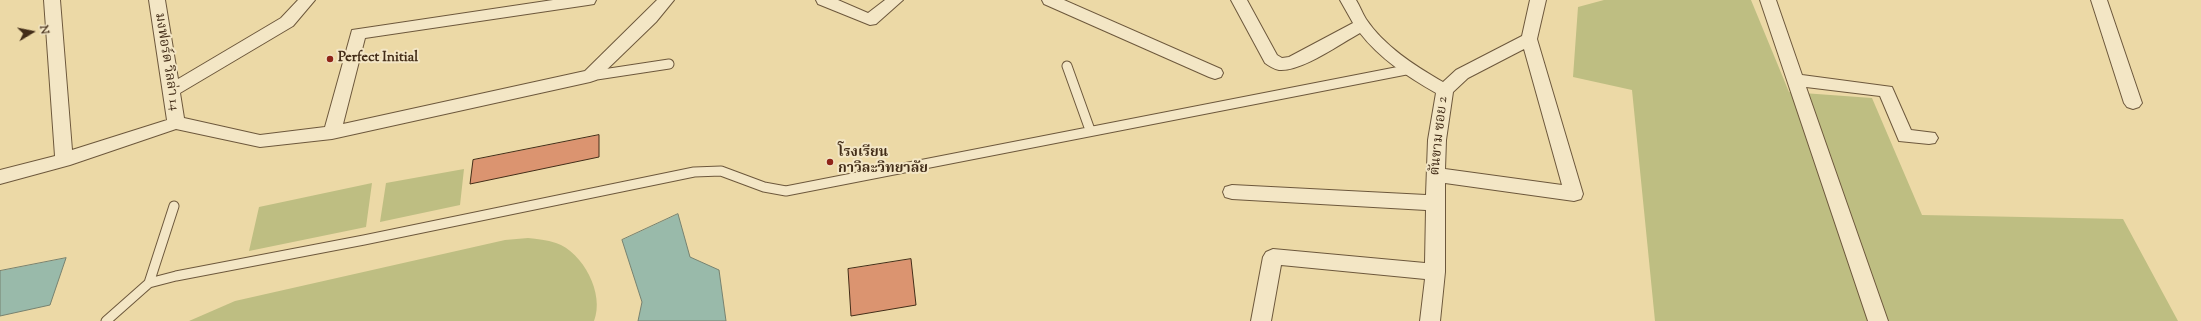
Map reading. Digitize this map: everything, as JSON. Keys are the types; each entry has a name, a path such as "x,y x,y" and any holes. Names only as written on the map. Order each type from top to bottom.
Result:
{"street":[{"path":"52,0 64,160"},
{"name":"มงฟอร์ด วิลล่า 14","path":"157,0 176,123"},
{"path":"170,91 287,22 307,0"},
{"path":"332,132 358,34 588,0"},
{"path":"0,177 64,160 176,123 260,141 332,132 590,76 650,18 666,0"},
{"path":"824,0 870,20 895,0"},
{"path":"1050,0 1215,73"},
{"path":"1239,0 1271,59 1280,64 1293,62 1362,25"},
{"path":"1348,0 1362,25 1389,53 1411,69 1445,90"},
{"path":"1436,175 1574,194 1529,39 1538,0"},
{"path":"1768,0 1878,321"},
{"path":"2099,0 2133,102"},
{"name":"ตันขาม ซอย 2","path":"1430,321 1435,272 1434,204 1437,140 1445,90 1462,74 1529,39"},
{"path":"1796,80 1886,91 1905,136 1929,138"},
{"path":"1232,192 1434,204"},
{"path":"1261,321 1273,257 1435,272"}],"lane":[{"path":"590,76 669,64"},
{"path":"1067,66 1090,130"},
{"path":"104,321 150,284 176,276 364,240 694,172 721,172 764,187 786,190 1411,69"},
{"path":"150,284 174,206"}],"green space":[{"path":"1604,0 1751,0 1789,92 1872,98 1922,215 2123,219 2178,321 1655,321 1632,90 1573,77 1578,7"},
{"path":"464,169 460,205 380,222 386,183"},
{"path":"372,183 366,227 249,251 259,207"},
{"path":"528,238 556,243 575,255 583,265 594,287 597,310 594,321 189,321 235,301 505,240"}],"shaded area":[{"path":"678,214 690,257 719,270 726,321 638,321 642,302 622,240"},
{"path":"66,258 50,305 0,316 0,271"}],"building":[{"path":"599,135 599,157 470,184 473,160"},
{"path":"911,259 916,305 851,316 848,269"}],"place":[{"name":"Perfect Initial","path":"330,59"},
{"name":"โรงเรียน กาวิละวิทยาลัย","path":"830,162"}]}
